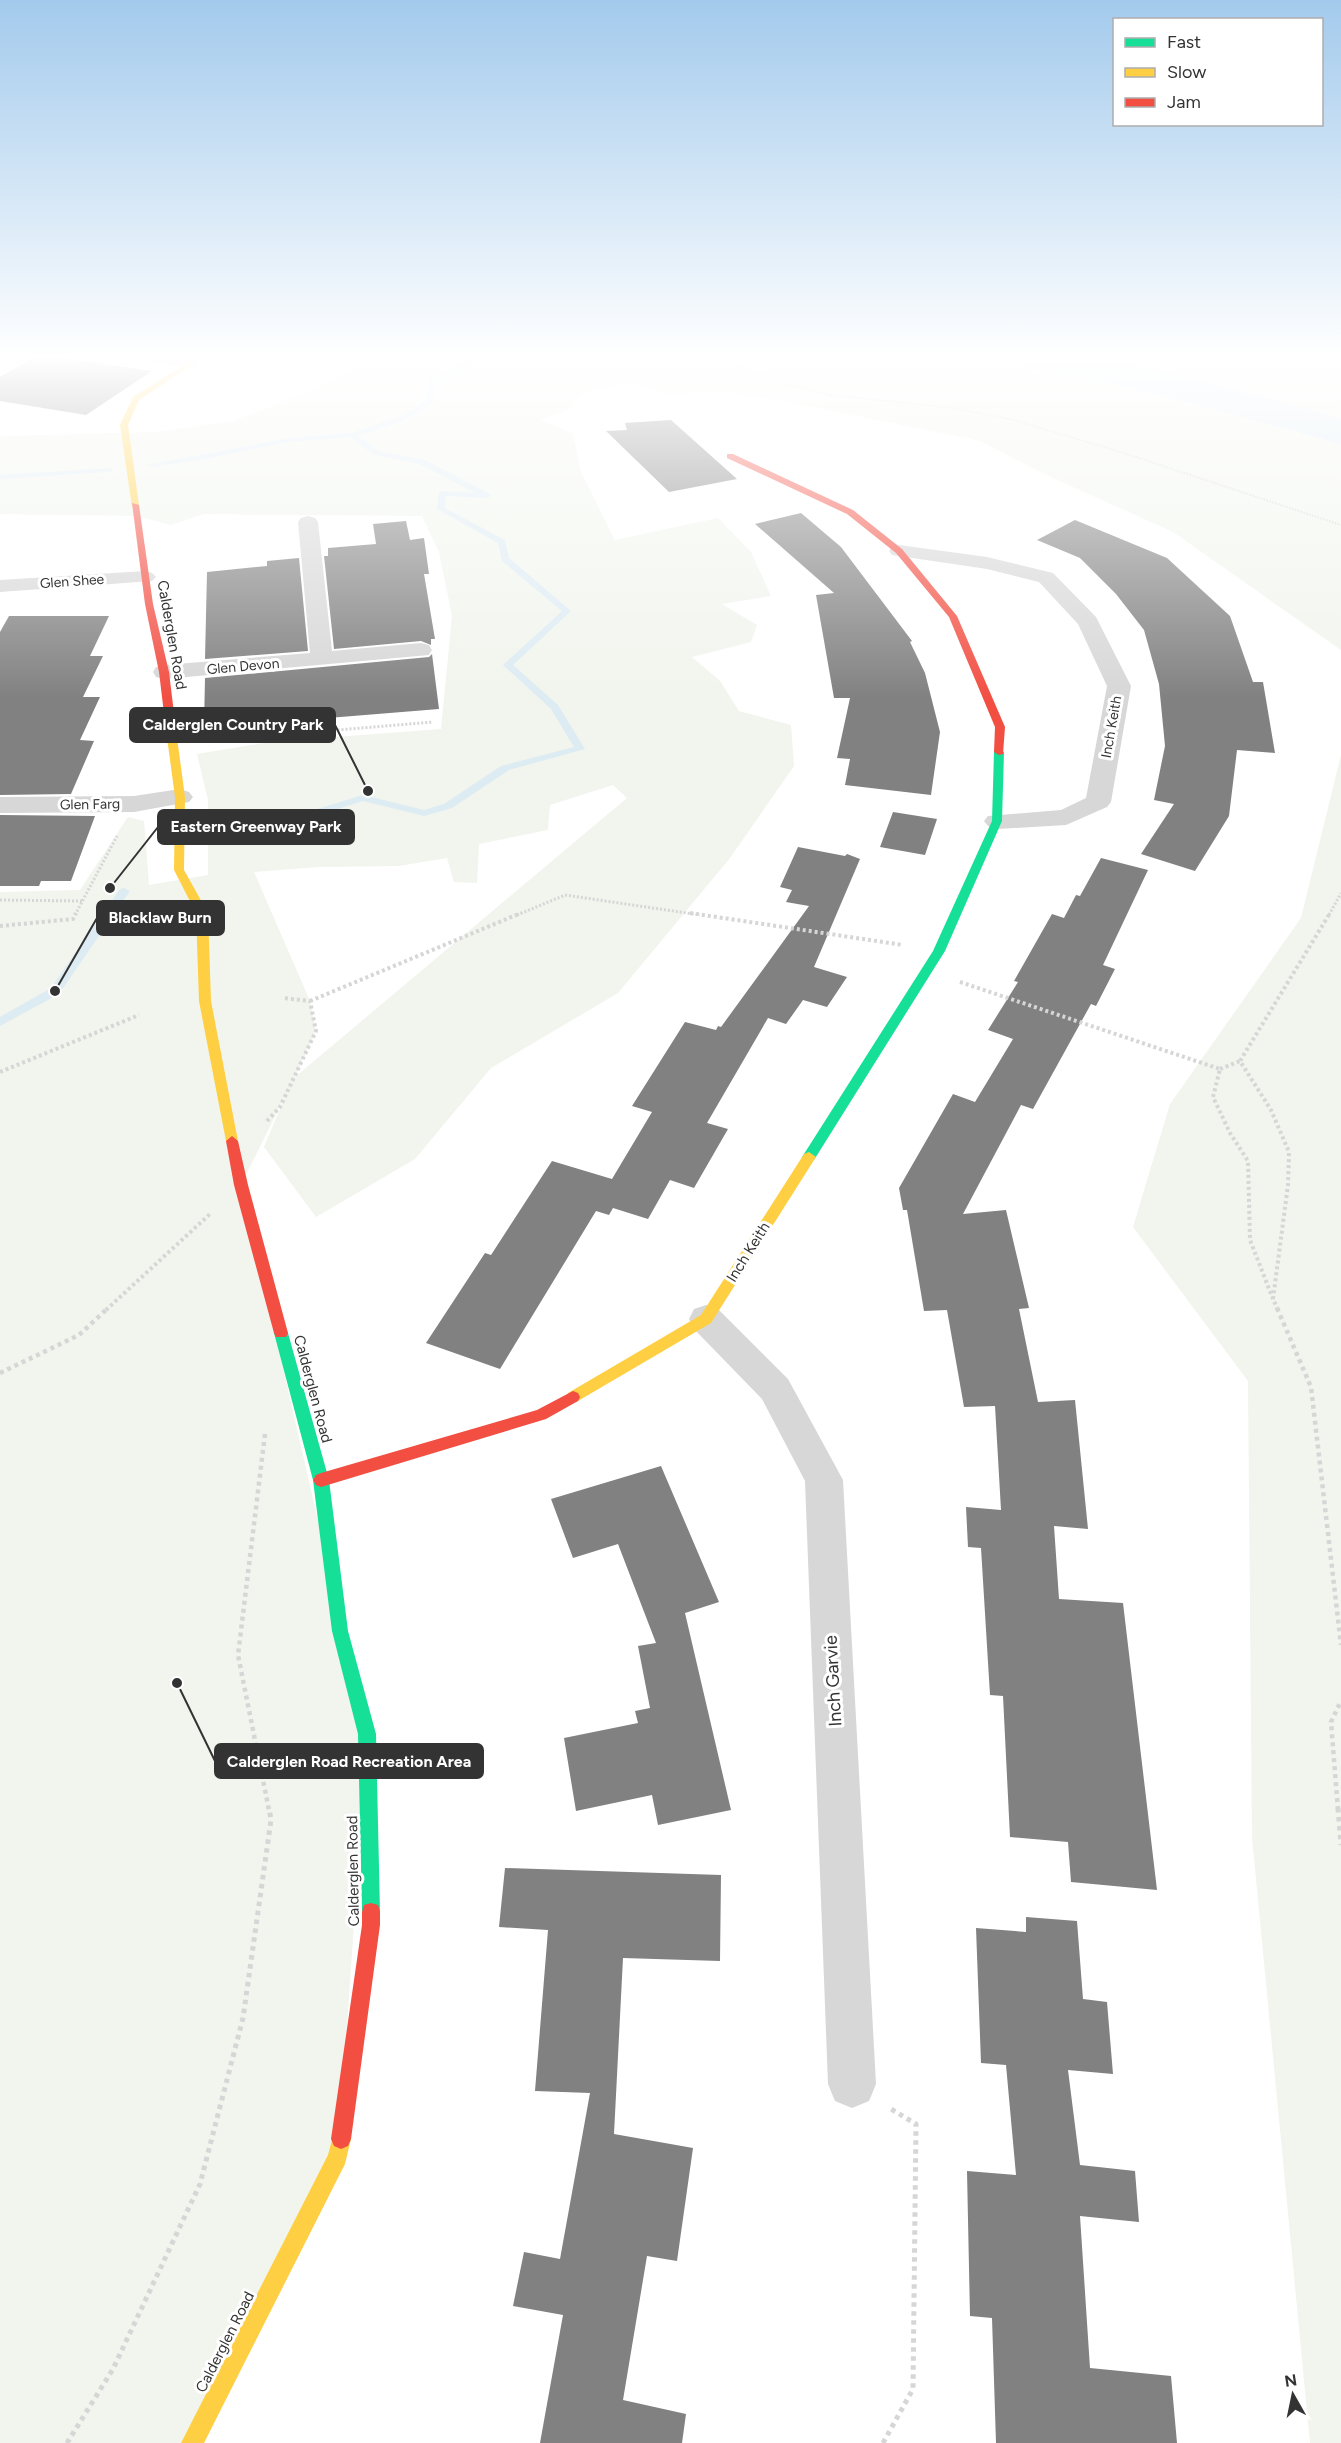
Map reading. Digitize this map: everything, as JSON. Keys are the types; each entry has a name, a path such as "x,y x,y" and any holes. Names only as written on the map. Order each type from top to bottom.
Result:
{"street":[{"name":"Calderglen Road","path":"130,471 145,577 164,672 180,797 179,870 201,913 204,1001 218,1077 242,1185 321,1480 340,1631 367,1734 371,1925 338,2157 192,2443"},
{"name":"Inch Keith","path":"321,1480 541,1415 706,1318 939,951 997,821 1000,727 953,616 899,551 850,512 762,471"},
{"path":"308,522 322,659"},
{"name":"Inch Keith","path":"899,551 987,562 1046,577 1088,622 1119,686 1098,802 1066,817 997,821"},
{"name":"Glen Shee","path":"0,586 145,577"},
{"name":"Glen Devon","path":"164,672 421,650"},
{"name":"Glen Farg","path":"0,805 134,804 180,797"},
{"name":"Inch Garvie","path":"706,1318 775,1389 824,1480 852,2084"}],"path":[{"path":"1179,471 1341,525"},
{"path":"173,743 433,722"},
{"path":"0,926 73,919 134,804"},
{"path":"283,999 310,1001 565,895 939,951 952,980 1220,1069 1240,1060 1317,938 1341,893"},
{"path":"0,900 82,901"},
{"path":"236,1154 280,1107 316,1031 310,1001"},
{"path":"0,1072 139,1015"},
{"path":"1240,1060 1271,1110 1288,1152 1288,1185 1273,1299"},
{"path":"1220,1069 1213,1097 1230,1133 1248,1161 1250,1240 1311,1387 1341,1645"},
{"path":"0,1373 79,1335 242,1185"},
{"path":"67,2443 113,2369 200,2184 243,2018 271,1820 238,1655 265,1432"},
{"path":"1341,1701 1331,1722 1341,1845"},
{"path":"852,2084 916,2124 913,2388 883,2443"}],"shaded area":[{"path":"0,471 581,471 615,540 718,518 751,552 771,596 722,604 757,625 751,642 692,657 720,681 739,711 791,725 794,766 730,858 618,993 491,1068 415,1159 316,1217 264,1147 286,1094 241,1185 367,1734 338,2157 192,2443 0,2443 0,892 80,890 128,817 144,821 149,885 208,875 208,800 197,754 270,742 441,729 452,616 439,552 422,516 204,514 171,525 137,516 0,514","holes":["613,785 627,798 295,1077 316,1031 310,1001 254,872 318,867 399,866 447,858 454,882 477,883 479,844 548,830 550,805"]},
{"path":"1038,471 1341,471 1341,650 1173,532"},
{"path":"1341,755 1341,2443 1310,2443 1252,1837 1248,1381 1133,1227 1170,1104 1301,918"}],"building":[{"path":"647,471 728,471 737,479 669,492"},
{"path":"801,513 841,547 912,641 910,642 925,673 940,732 931,795 845,785 850,759 837,758 850,698 834,698 816,595 834,593 755,524"},
{"path":"1075,520 1167,558 1230,616 1253,682 1263,682 1275,753 1237,750 1229,816 1195,871 1141,854 1174,804 1154,800 1165,746 1159,684 1144,630 1116,594 1080,558 1037,540"},
{"path":"406,521 410,540 424,538 429,574 424,574 435,639 431,639 431,645 421,641 334,649 324,556 328,556 328,548 376,544 373,524"},
{"path":"299,558 308,651 205,659 207,572 267,566 267,561"},
{"path":"9,616 109,616 90,656 103,656 83,697 100,697 80,740 94,741 71,794 0,795 0,632"},
{"path":"432,654 439,709 241,725 241,722 204,725 205,678 429,657"},
{"path":"893,812 937,819 925,855 880,847"},
{"path":"0,815 95,816 71,881 41,881 39,886 0,886"},
{"path":"798,847 845,856 847,854 860,859 814,967 847,977 827,1007 803,1000 786,1024 768,1018 707,1123 728,1129 694,1188 670,1180 648,1219 613,1208 609,1215 596,1211 500,1369 426,1343 485,1253 491,1255 552,1161 612,1179 652,1112 632,1106 685,1022 716,1030 718,1026 721,1027 809,906 786,902 792,890 780,887"},
{"path":"1101,858 1148,870 1103,965 1115,969 1096,1006 1091,1004 1033,1109 1021,1105 963,1214 1006,1210 1029,1308 1019,1309 1038,1402 1075,1400 1088,1529 1054,1526 1059,1599 1123,1603 1157,1890 1071,1882 1068,1842 1010,1837 1003,1696 990,1695 981,1548 968,1547 966,1507 1001,1510 995,1406 964,1407 947,1310 924,1311 907,1210 903,1210 899,1188 953,1094 975,1102 1013,1039 988,1030 1018,982 1014,981 1052,914 1064,918 1076,895 1080,896"},
{"path":"661,1466 719,1602 685,1613 731,1810 658,1825 652,1795 576,1811 564,1738 638,1723 635,1711 650,1708 638,1646 656,1643 618,1544 573,1558 551,1499"},
{"path":"505,1868 721,1875 720,1961 623,1958 614,2134 693,2148 677,2261 647,2256 623,2400 686,2414 682,2443 540,2443 563,2315 513,2306 524,2252 560,2259 590,2093 535,2091 548,1930 499,1927"},
{"path":"1026,1917 1077,1921 1083,1999 1107,2002 1113,2074 1068,2070 1080,2165 1135,2171 1139,2222 1080,2216 1090,2368 1171,2376 1177,2443 996,2443 992,2318 970,2316 967,2171 1016,2175 1006,2065 981,2063 976,1928 1026,1932"}],"waterway":[{"path":"0,477 93,471"},
{"path":"256,828 293,820 363,798 424,813 448,806 505,768 580,749 555,707 508,665 567,611 505,559 502,542 441,509 442,493 487,496 439,471"},
{"path":"0,1022 55,991 124,891"}],"traffic: fast":[{"path":"809,1157 939,951 997,821 999,752"},
{"path":"281,1333 321,1480 340,1631 367,1734 371,1912"}],"traffic: slow":[{"path":"130,471 135,505"},
{"path":"171,730 180,797 179,870 202,913 205,1001 232,1141"},
{"path":"573,1397 706,1319 809,1157"},
{"path":"192,2443 338,2157 341,2139"}],"traffic: jam":[{"path":"762,471 850,512 899,551 953,616 1000,727 999,752"},
{"path":"135,505 149,604 164,672 171,730"},
{"path":"232,1141 241,1185 281,1333"},
{"path":"321,1480 541,1415 573,1397"},
{"path":"341,2139 371,1912"}],"place":[{"name":"Calderglen Country Park","path":"368,791"},
{"name":"Eastern Greenway Park","path":"110,888"},
{"name":"Blacklaw Burn","path":"55,991"},
{"name":"Calderglen Road Recreation Area","path":"177,1683"}]}
